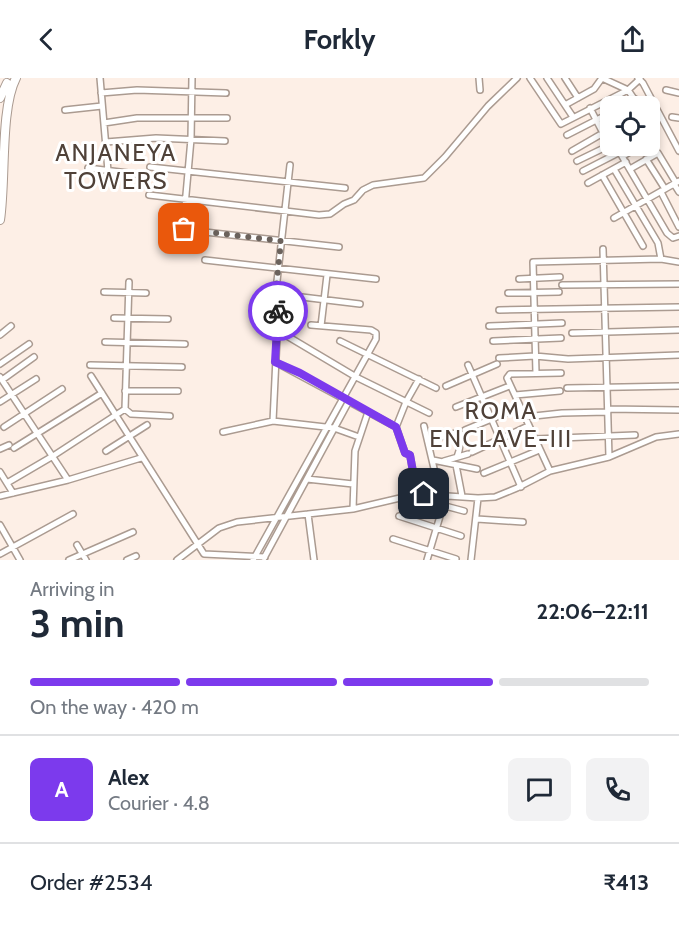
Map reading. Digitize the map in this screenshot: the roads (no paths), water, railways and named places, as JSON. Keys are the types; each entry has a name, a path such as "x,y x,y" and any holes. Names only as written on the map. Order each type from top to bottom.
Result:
{"main road":[{"path":"0,98 10,78"},
{"path":"0,220 3,196 4,111 10,87 16,78"}],"street":[{"path":"100,78 108,171"},
{"path":"192,78 191,139 182,223 184,229 339,247"},
{"path":"478,78 480,90"},
{"path":"149,195 325,215 354,200 363,190 373,185 423,178 445,157 488,106 517,78"},
{"path":"530,78 561,124 628,90 639,79 679,151"},
{"path":"547,78 573,117"},
{"path":"565,78 578,98"},
{"path":"565,105 594,89 602,78 628,90 632,96"},
{"path":"101,93 137,90 226,93"},
{"path":"666,90 679,93"},
{"path":"65,110 102,106"},
{"path":"590,108 600,124"},
{"path":"672,117 679,118"},
{"path":"104,123 136,118 227,118"},
{"path":"567,135 600,119"},
{"path":"572,151 600,137"},
{"path":"106,142 156,138 225,141"},
{"path":"578,161 600,149"},
{"path":"630,169 658,153 676,182 679,192"},
{"path":"588,183 614,169 623,156"},
{"path":"623,156 667,233 674,238 679,236"},
{"path":"583,171 623,156"},
{"path":"646,159 679,227"},
{"path":"273,422 279,295 276,290 290,165"},
{"path":"150,167 345,188"},
{"path":"88,168 144,175"},
{"path":"614,169 658,243 661,259"},
{"path":"602,175 643,246"},
{"path":"614,218 676,182"},
{"path":"603,249 609,457"},
{"path":"536,373 533,262 661,259 679,262"},
{"path":"205,260 376,279"},
{"path":"321,326 327,275"},
{"path":"519,279 560,277"},
{"path":"125,409 129,282"},
{"path":"562,285 679,284"},
{"path":"104,292 146,293"},
{"path":"508,293 559,292"},
{"path":"279,295 360,304"},
{"path":"499,309 679,307"},
{"path":"114,318 168,319"},
{"path":"489,326 562,323"},
{"path":"91,376 204,554 264,558 334,428 356,377 376,339 376,333 373,331 311,325"},
{"path":"0,335 11,326"},
{"path":"277,330 356,377 429,413"},
{"path":"572,333 679,330"},
{"path":"493,341 561,338"},
{"path":"340,341 436,388"},
{"path":"105,342 185,344"},
{"path":"0,364 29,344"},
{"path":"499,358 536,356 568,359 679,355"},
{"path":"34,357 1,378 68,480"},
{"path":"275,362 300,373 396,427"},
{"path":"446,386 497,364"},
{"path":"90,365 182,367"},
{"path":"468,365 521,487"},
{"path":"550,471 514,395 508,375 561,373"},
{"path":"0,402 36,379"},
{"path":"417,494 410,455 405,453 396,427 419,379"},
{"path":"567,388 679,386"},
{"path":"456,408 507,387"},
{"path":"4,427 62,389"},
{"path":"125,391 178,391"},
{"path":"514,395 560,391"},
{"path":"0,449 38,435 102,393"},
{"path":"254,558 326,428 346,400"},
{"path":"465,430 518,408"},
{"path":"7,483 125,409"},
{"path":"125,409 131,414 170,416"},
{"path":"525,417 562,413 679,410"},
{"path":"352,509 358,437 368,412"},
{"path":"223,432 273,422 334,428 358,437"},
{"path":"106,451 147,425"},
{"path":"424,426 443,495 443,506 427,560"},
{"path":"442,461 470,453 526,427"},
{"path":"428,440 456,433 460,447 457,457"},
{"path":"177,560 226,525 237,522 352,509 417,494 495,497 521,487 550,471 609,457 656,437 679,434"},
{"path":"535,439 635,435"},
{"path":"484,473 537,451"},
{"path":"0,496 68,480 141,458"},
{"path":"433,460 477,469"},
{"path":"456,465 462,496"},
{"path":"0,472 13,493"},
{"path":"307,479 353,484"},
{"path":"408,496 464,511"},
{"path":"471,560 478,498"},
{"path":"0,554 73,514"},
{"path":"308,514 314,560"},
{"path":"399,516 461,536"},
{"path":"477,519 523,522"},
{"path":"0,525 20,560"},
{"path":"69,560 85,557 133,532"},
{"path":"393,539 456,559"},
{"path":"77,545 85,557"},
{"path":"127,560 136,556"}],"district":[{"name":"ANJANEYA TOWERS","path":"116,167"},
{"name":"ROMA ENCLAVE-III","path":"501,425"}]}
